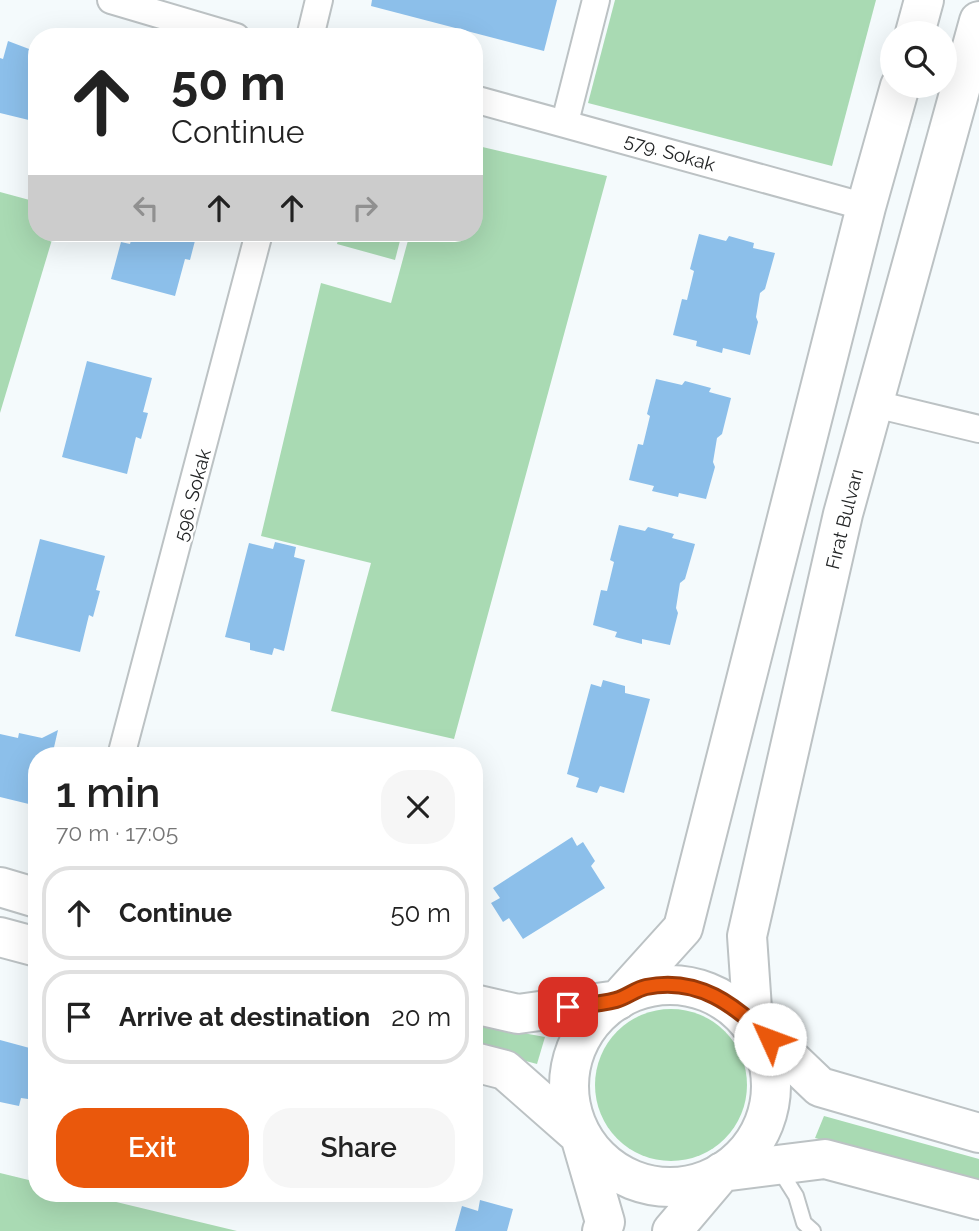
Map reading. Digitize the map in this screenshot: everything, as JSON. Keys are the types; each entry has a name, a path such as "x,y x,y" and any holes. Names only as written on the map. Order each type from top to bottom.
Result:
{"main road":[{"path":"918,21 924,0"},
{"name":"Fırat Bulvarı","path":"753,1023 747,936 843,514 979,21"},
{"path":"602,1231 605,1222 571,1110 569,1078 576,1047 592,1020 618,1000 683,928 866,207 897,98"},
{"path":"0,887 28,895"},
{"path":"0,937 28,945"},
{"path":"483,1006 518,1014 618,1000 644,987 674,984 704,990 730,1004 753,1023 820,1087 979,1133"},
{"path":"672,1231 722,1172 748,1151 765,1122 772,1089 767,1055 753,1023"},
{"path":"483,1064 505,1070 580,1136 604,1163 631,1180 641,1183 662,1188 693,1185 722,1172 825,1159 979,1200"}],"street":[{"path":"111,0 206,28"},
{"path":"312,28 319,0"},
{"path":"565,122 596,0"},
{"name":"579. Sokak","path":"483,101 866,207"},
{"name":"596. Sokak","path":"123,747 258,242"},
{"path":"875,404 979,429"}],"lane":[{"path":"777,1165 796,1196 804,1223 813,1231"}],"green space":[{"path":"615,0 876,0 832,166 588,103"},
{"path":"483,147 607,176 454,739 331,711 371,563 261,536 321,283 391,303 408,242 483,242"},
{"path":"0,192 28,200 28,242 51,242 0,413"},
{"path":"338,242 400,242 395,260"},
{"path":"671,1009 700,1015 724,1032 741,1056 747,1085 741,1114 724,1138 700,1155 671,1161 642,1155 618,1138 601,1114 595,1085 601,1056 618,1032 642,1015"},
{"path":"483,1026 545,1037 537,1064 483,1049"},
{"path":"824,1116 979,1159 979,1181 815,1138"},
{"path":"0,1173 28,1180 28,1202 116,1202 237,1231 0,1231"}],"building":[{"path":"372,0 557,0 544,51 483,35 483,28 456,28 371,6"},
{"path":"8,41 28,49 28,120 0,113 0,58 3,59"},
{"path":"699,234 726,241 729,236 754,243 753,248 775,253 765,289 760,293 756,317 758,322 750,355 723,348 722,353 696,346 697,341 673,335 682,299 687,300 694,271 690,269"},
{"path":"121,242 195,242 190,260 185,259 175,296 111,279"},
{"path":"87,361 152,378 143,412 148,413 141,439 136,437 127,474 62,457"},
{"path":"656,379 682,385 685,381 711,388 709,392 731,398 722,434 717,438 713,462 715,467 706,499 679,493 678,497 652,491 654,486 629,480 638,444 643,445"},
{"path":"619,525 645,531 648,527 674,534 672,538 695,544 685,579 680,583 676,608 678,613 670,645 642,639 642,644 615,637 617,632 593,625 601,590 607,591 614,562 610,560"},
{"path":"40,539 105,556 96,590 100,591 93,617 89,615 80,652 15,636"},
{"path":"275,542 296,547 294,557 305,560 284,651 274,648 272,655 250,650 250,643 225,637 249,543 273,549"},
{"path":"603,680 625,686 625,693 650,699 624,793 600,786 597,793 576,787 579,778 567,774 591,684 601,687"},
{"path":"58,730 54,747 28,747 28,804 0,797 0,734 18,738 19,733 42,738"},
{"path":"572,837 577,846 583,842 595,861 591,866 605,888 523,939 509,918 503,922 491,903 500,898 493,888"},
{"path":"0,1040 28,1048 28,1099 21,1098 19,1106 0,1102"},
{"path":"483,1201 513,1209 507,1231 455,1231 462,1206 478,1211 480,1202"}],"route":[{"path":"568,1007 618,1000 644,987 674,984 704,990 730,1004 770,1039"}]}
